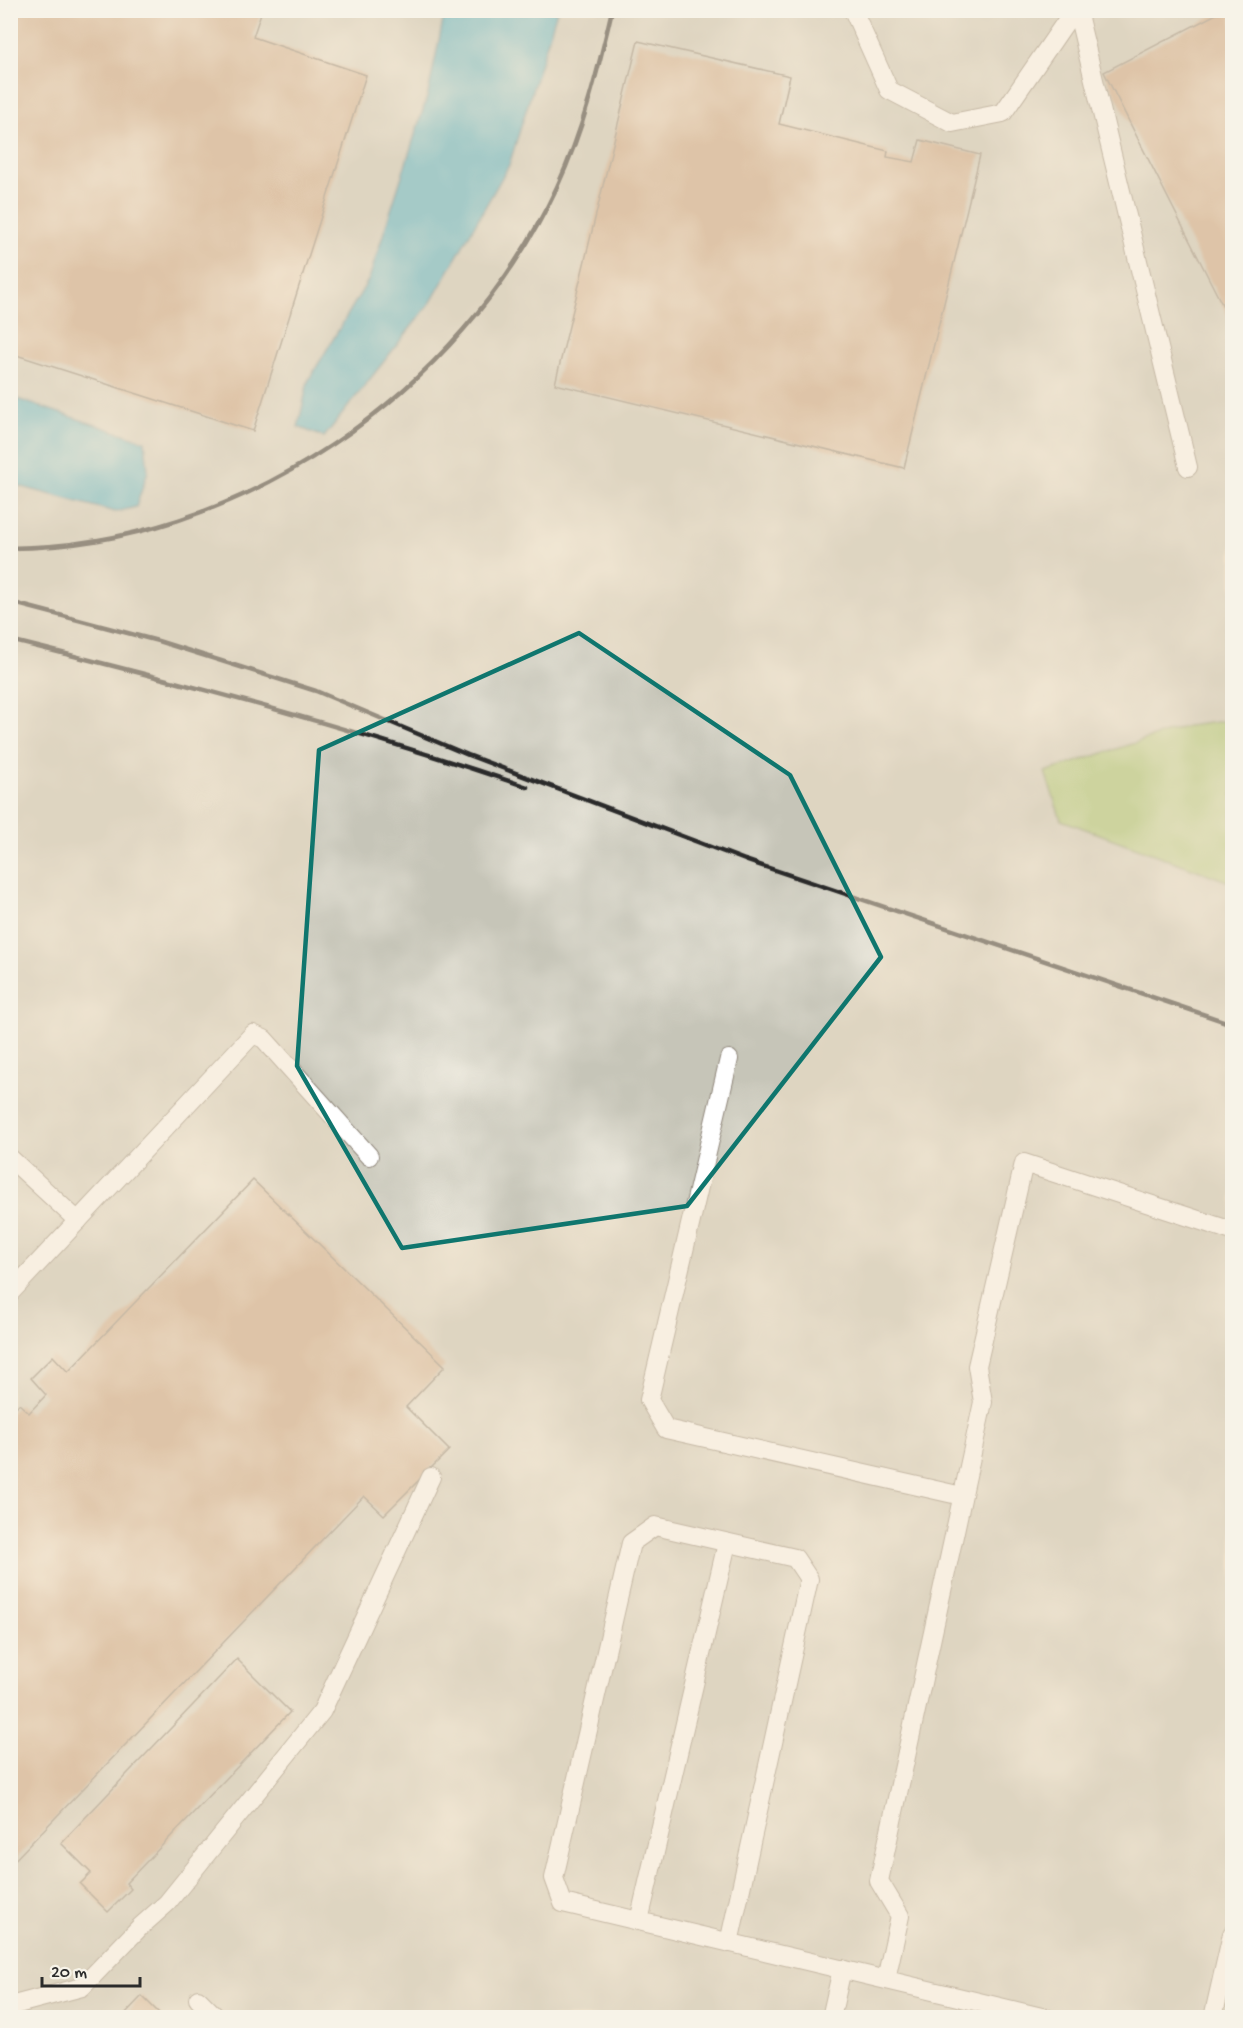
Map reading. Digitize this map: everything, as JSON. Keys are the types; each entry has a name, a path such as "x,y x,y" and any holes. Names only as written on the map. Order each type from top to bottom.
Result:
{"lane":[{"path":"853,10 889,90 952,123 1003,113 1076,10"},
{"path":"1076,10 1188,467"},
{"path":"10,1293 253,1034 264,1039 369,1155"},
{"path":"729,1059 649,1400 666,1429 962,1496"},
{"path":"10,1158 78,1221"},
{"path":"886,1979 900,1916 879,1881 983,1402 976,1366 1024,1163 1233,1231"},
{"path":"10,2006 82,1988 140,1927 167,1903 322,1711 431,1477"},
{"path":"729,1943 809,1580 795,1558 655,1526 631,1543 554,1878 563,1903 729,1943 886,1979 975,2009 1046,2018"},
{"path":"639,1921 727,1543"},
{"path":"1213,2018 1233,1934"},
{"path":"831,2018 842,1969"},
{"path":"198,2000 217,2018"}],"highlighted area":[{"path":"579,633 790,775 881,957 687,1206 402,1248 297,1066 319,750"}],"shaded area":[{"path":"11,11 445,11 428,94 369,279 308,381 509,165 557,11 1232,11 1232,720 1187,726 1061,820 1232,883 1232,2017 11,2017 11,484 115,512 145,441 11,397"}],"green space":[{"path":"1232,720 1232,883 1061,820 1045,772 1187,726"}],"water":[{"path":"445,11 557,11 509,165 431,302 324,437 298,427 308,381 369,279 428,94"},
{"path":"11,397 145,441 148,471 136,507 115,512 11,484"}],"building":[{"path":"10,10 262,10 253,37 366,75 253,431 10,353"},
{"path":"1224,10 1232,10 1232,324 1104,72"},
{"path":"638,41 790,76 779,124 888,151 887,157 914,162 920,140 980,155 904,468 555,384"},
{"path":"253,1180 445,1366 406,1407 449,1450 384,1515 364,1496 10,1865 10,1413 19,1404 29,1413 46,1395 31,1378 53,1356 68,1372"},
{"path":"237,1659 290,1712 126,1883 131,1889 108,1912 80,1884 91,1873 61,1843"},
{"path":"142,1996 164,2018 121,2018"},
{"path":"641,2011 662,2017 662,2018 640,2018"}],"railway":[{"path":"10,548 95,541 179,520 258,487 333,444 402,391 463,330 515,261 557,187 582,122 612,10"},
{"path":"10,602 158,641 316,691 468,755 745,860 1232,1024"},
{"path":"10,640 270,708 527,787"}]}
